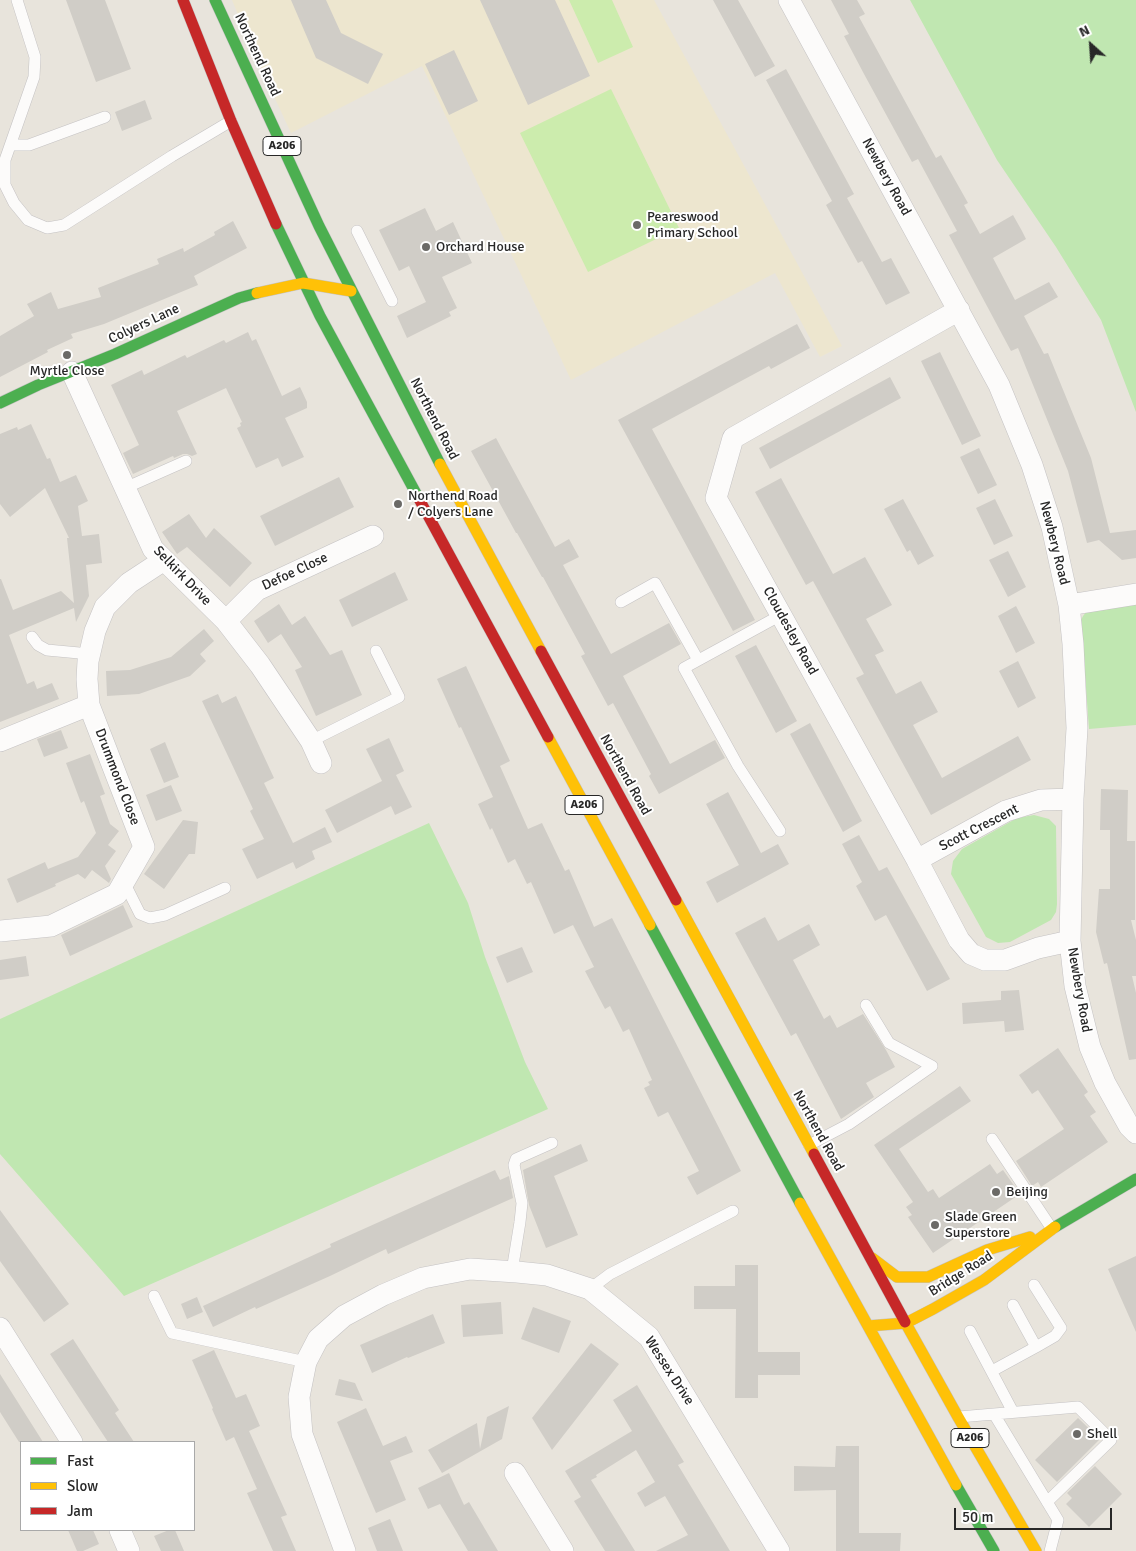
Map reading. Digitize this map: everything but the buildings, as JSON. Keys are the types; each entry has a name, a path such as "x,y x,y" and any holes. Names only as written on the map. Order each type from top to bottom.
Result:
{"main road":[{"name":"A206","path":"183,0 231,121 303,283 556,755 947,1470 994,1551"},
{"name":"Northend Road","path":"215,0 293,171 351,291 463,508 906,1323 1036,1551"},
{"path":"303,283 351,291"},
{"name":"Colyers Lane","path":"0,403 240,298 262,291 303,283"},
{"name":"Bridge Road","path":"906,1323 984,1280 1052,1229 1133,1187"},
{"name":"Bridge Road","path":"872,1258 897,1277 928,1277 987,1250 1052,1229"},
{"path":"868,1326 906,1323"}],"street":[{"name":"Newbery Road","path":"789,0 999,386 1032,465 1052,527 1069,605 1073,644 1077,728 1073,799 1070,941 1075,986 1090,1047 1105,1084 1129,1126 1136,1133"},
{"name":"Cloudesley Road","path":"958,310 733,438 716,498 959,940 970,954 985,960 1005,960 1038,948 1070,941"},
{"name":"Selkirk Drive","path":"72,372 153,549 226,621 260,665 311,741 322,763"},
{"name":"Defoe Close","path":"226,621 257,590 373,536"},
{"name":"Drummond Close","path":"0,931 51,926 117,894 144,847 89,705 87,679 95,631 105,607 129,583 164,560"},
{"path":"1069,605 1136,594"},
{"path":"0,741 89,705"},
{"name":"Scott Crescent","path":"916,860 1006,812 1041,800 1073,799"},
{"name":"Wessex Drive","path":"345,1551 302,1434 299,1396 306,1362 318,1339 344,1316 383,1294 423,1278 470,1269 547,1275 590,1289 649,1337 779,1551"},
{"path":"0,1328 71,1441"},
{"path":"515,1473 563,1551"},
{"path":"120,1531 129,1551"}],"lane":[{"path":"17,0 35,57 34,77 5,160 5,185 14,202 28,220 47,228 64,225 231,121"},
{"path":"10,145 29,146 105,117"},
{"path":"358,231 392,301"},
{"path":"125,488 186,462"},
{"path":"621,602 655,583 698,660"},
{"path":"780,831 738,766 684,668 782,615"},
{"path":"32,637 38,646 47,650 66,650 90,654"},
{"path":"311,741 399,697 376,651"},
{"path":"124,882 140,914 150,918 165,915 225,888"},
{"path":"809,1145 849,1124 932,1066 889,1043 866,1006"},
{"path":"992,1139 1052,1229"},
{"path":"512,1271 522,1203 514,1165 516,1159 552,1143"},
{"path":"590,1289 610,1274 733,1211"},
{"path":"992,1371 1055,1336 1060,1328 1034,1285"},
{"path":"154,1296 172,1332 306,1362"},
{"path":"1013,1305 1036,1347"},
{"path":"970,1331 1013,1412"},
{"path":"958,1417 1078,1407 1111,1440 1047,1502"},
{"path":"994,1414 1058,1520 1050,1551"}],"shaded area":[{"name":"Peareswood Primary School","path":"232,0 654,0 842,346 820,357 775,273 571,380 422,66 291,133"}],"green space":[{"path":"569,0 612,0 633,47 598,63"},
{"path":"910,0 1136,0 1136,412 1101,320 1056,247 997,160"},
{"path":"611,89 679,228 588,272 520,133"},
{"path":"1136,600 1136,725 1089,729 1081,620 1087,611"},
{"path":"1034,815 1049,819 1056,826 1056,912 1051,920 1010,942 998,943 986,937 951,874 953,861 962,849 1017,818"},
{"path":"429,823 468,903 485,957 525,1062 548,1109 124,1296 0,1154 0,1019"}],"traffic: fast":[{"path":"215,0 319,226 440,464"},
{"path":"276,224 320,316 418,497"},
{"path":"0,403 239,298 257,293"},
{"path":"650,925 800,1203"},
{"path":"1055,1227 1136,1179"},
{"path":"956,1485 994,1551"}],"traffic: slow":[{"path":"257,293 303,283 351,291"},
{"path":"440,464 541,651"},
{"path":"548,737 650,925"},
{"path":"676,900 814,1154"},
{"path":"800,1203 956,1485"},
{"path":"868,1326 906,1323 933,1309 984,1280 1055,1227"},
{"path":"872,1258 897,1277 928,1277 987,1250 1030,1237"},
{"path":"905,1322 1036,1551"}],"traffic: jam":[{"path":"183,0 231,121 276,224"},
{"path":"418,497 548,737"},
{"path":"541,651 676,900"},
{"path":"814,1154 905,1322"}],"place":[{"name":"Peareswood Primary School","path":"637,225"},
{"name":"Orchard House","path":"426,247"},
{"name":"Myrtle Close","path":"67,355"},
{"name":"Northend Road / Colyers Lane","path":"398,504"},
{"name":"Beijing","path":"996,1192"},
{"name":"Slade Green Superstore","path":"935,1225"},
{"name":"Shell","path":"1077,1434"}]}
